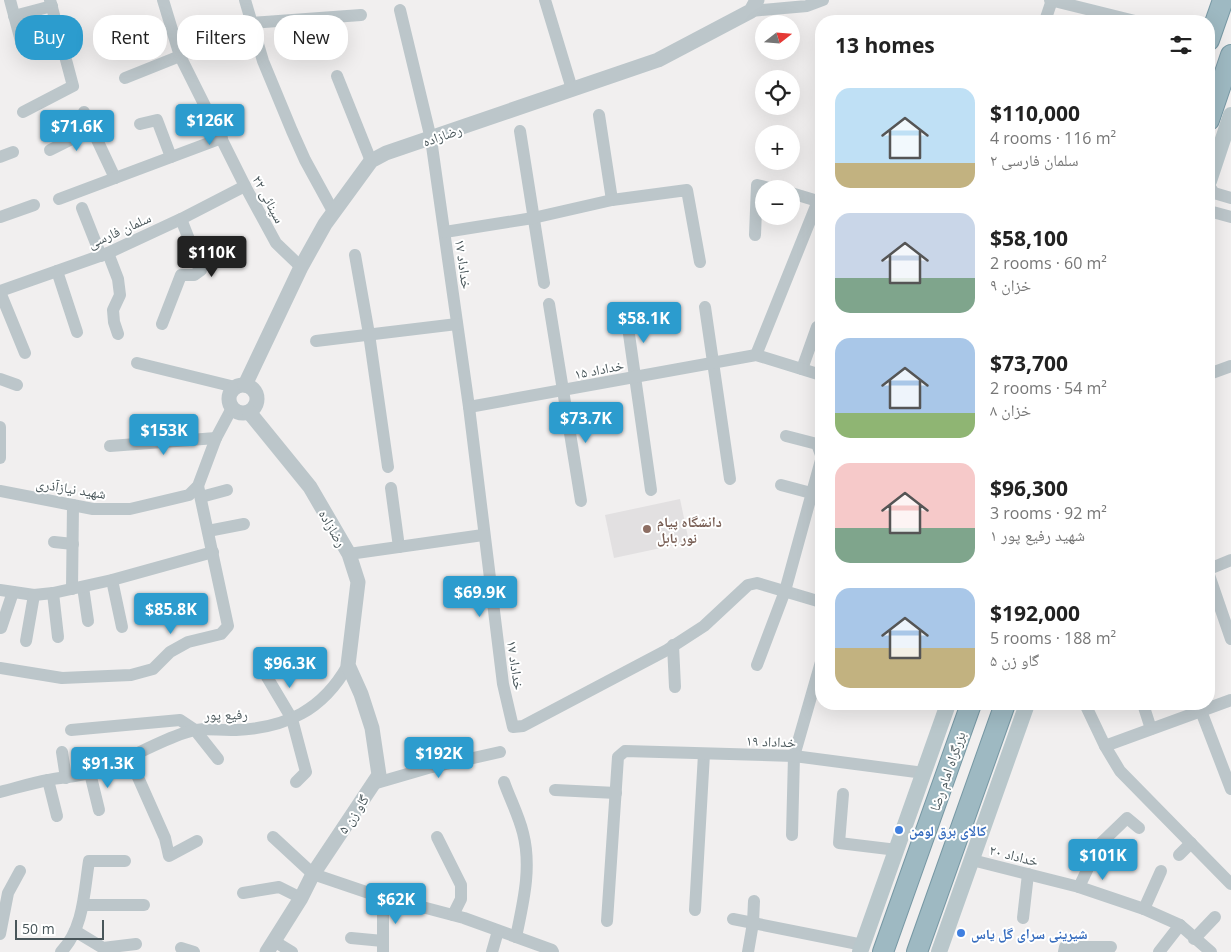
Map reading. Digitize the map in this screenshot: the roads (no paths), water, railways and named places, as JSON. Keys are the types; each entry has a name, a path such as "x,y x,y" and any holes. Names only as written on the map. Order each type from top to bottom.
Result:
{"highway":[{"path":"1215,23 1223,0"},
{"path":"1217,115 1231,55"},
{"name":"بزرگراه امام رضا","path":"883,952 969,710"},
{"path":"917,952 1002,710"}],"main road":[{"path":"1215,132 1217,115"},
{"path":"862,948 946,710"},
{"path":"939,952 1025,710"},
{"path":"957,839 994,796"}],"street":[{"path":"10,0 15,20"},
{"name":"سینائی ۲۲","path":"163,0 177,46"},
{"path":"245,0 250,15"},
{"path":"545,0 572,89"},
{"path":"754,5 807,6 823,0"},
{"path":"1047,15 1051,0 1111,15"},
{"path":"14,16 51,3 73,86 23,112"},
{"name":"رضازاده","path":"240,386 325,224 372,161 386,153 658,60 754,5"},
{"name":"خداداد ۱۷","path":"400,10 431,139 469,407 483,535 503,684 513,727 523,726 674,645 704,626 748,585 757,583 815,600"},
{"path":"264,22 361,15"},
{"path":"125,78 177,57"},
{"name":"سینائی ۲۲","path":"182,60 245,186 276,243 301,267"},
{"path":"263,60 305,160 334,213"},
{"path":"337,76 372,161"},
{"path":"84,112 115,178"},
{"path":"598,115 612,200"},
{"path":"140,124 157,120 171,157"},
{"path":"50,150 92,129"},
{"path":"520,130 532,218 544,283"},
{"path":"59,198 222,138"},
{"path":"0,157 12,152"},
{"name":"سلمان فارسی","path":"0,292 104,254 181,219 245,186"},
{"path":"445,232 532,218 612,200 687,190 700,262"},
{"path":"1215,193 1231,198"},
{"path":"800,196 815,200"},
{"path":"0,217 34,205"},
{"path":"82,208 118,279 120,295 113,310 118,334"},
{"path":"756,355 815,213"},
{"path":"1215,213 1231,217"},
{"path":"162,324 181,275 194,275 201,270 181,219"},
{"path":"755,225 755,235"},
{"path":"355,255 369,334 388,467"},
{"path":"57,271 77,332"},
{"path":"0,292 25,353"},
{"path":"549,304 581,501"},
{"path":"705,307 730,479"},
{"path":"626,313 651,490"},
{"path":"316,340 457,324"},
{"path":"802,369 815,333"},
{"name":"خداداد ۱۵","path":"469,407 756,355 815,373"},
{"path":"137,363 251,387 257,397 254,408 249,412 240,413 232,408 228,397 240,386"},
{"path":"1215,373 1230,369"},
{"path":"0,379 17,384"},
{"path":"0,668 62,678 131,675 153,669 170,652 188,642 221,634 228,626 200,492 216,438 232,408"},
{"name":"رضازاده","path":"249,412 310,487 348,554 358,582 348,665"},
{"path":"0,427 0,458"},
{"path":"786,436 815,444"},
{"path":"110,446 216,438"},
{"path":"757,664 785,591 815,480"},
{"path":"781,485 811,493"},
{"path":"392,488 399,547"},
{"name":"شهید نیازآذری","path":"0,491 93,509 130,509 200,492 227,490"},
{"path":"73,505 73,544 77,588 88,621"},
{"path":"208,531 244,524"},
{"path":"348,554 483,535"},
{"path":"54,542 73,544"},
{"path":"0,590 34,595 53,593 112,580 213,552"},
{"path":"1215,567 1231,560"},
{"path":"112,580 122,627"},
{"path":"1,628 13,592"},
{"path":"1215,592 1231,639"},
{"path":"53,593 58,637"},
{"path":"26,641 34,595"},
{"path":"674,645 675,687"},
{"path":"276,659 267,677 292,720 306,772 296,782"},
{"name":"رفیع پور","path":"0,792 48,780 90,773 129,758 183,733 203,728 234,730 267,728 292,720 316,704 339,681 348,665"},
{"name":"گاو زن ۵","path":"270,947 301,898 313,874 378,775 372,728 362,694 348,665"},
{"path":"792,835 794,756 815,683"},
{"path":"1215,705 1231,700"},
{"path":"1088,710 1105,746 1120,771 1231,884"},
{"path":"1145,710 1151,729"},
{"path":"1105,746 1201,710 1231,790"},
{"path":"71,730 180,720 195,730 218,758"},
{"path":"62,752 66,778"},
{"path":"373,784 428,768 500,752"},
{"name":"خداداد ۱۹","path":"616,793 618,757 625,752 794,756 924,773"},
{"path":"695,910 704,754"},
{"path":"129,758 165,838 169,856 197,841"},
{"path":"90,773 99,810"},
{"path":"48,780 57,816"},
{"path":"504,782 523,832 527,856 526,885 516,937"},
{"path":"555,790 616,793 607,921"},
{"path":"844,794 839,844 897,850"},
{"path":"1079,887 1099,845 1127,818 1139,828"},
{"path":"273,837 313,874 383,897 453,915 552,950 553,952"},
{"path":"437,837 461,885 461,899 453,915"},
{"path":"1179,854 1191,843"},
{"path":"61,952 75,931 83,905 89,860 124,861"},
{"name":"خداداد ۲۰","path":"972,860 1079,887 1144,909 1180,926 1211,952"},
{"path":"0,934 8,893 20,871"},
{"path":"1144,909 1161,871"},
{"path":"1023,918 1028,874"},
{"path":"243,893 279,887 301,898"},
{"path":"351,938 382,947 383,897"},
{"path":"748,952 753,923 754,901"},
{"path":"83,905 144,905"},
{"path":"1194,939 1215,917"},
{"path":"733,919 862,948"},
{"path":"1160,952 1180,926"},
{"path":"75,931 103,948 136,944"},
{"path":"492,952 498,931"},
{"path":"270,947 292,952"},
{"path":"1064,952 1065,947 1111,948"},
{"path":"181,948 194,952"}],"place":[{"name":"دانشگاه پیام نور بابل","path":"647,529"},
{"name":"کالای برق لومن","path":"899,830"},
{"name":"شیرینی سرای گل یاس","path":"961,933"}]}
